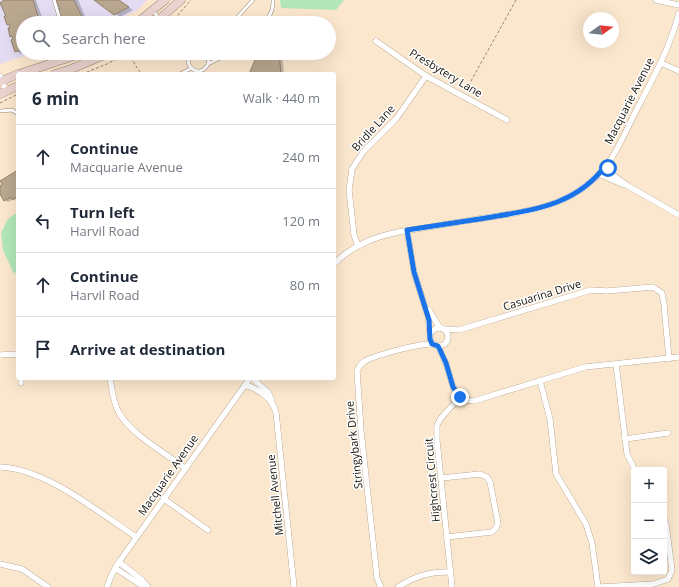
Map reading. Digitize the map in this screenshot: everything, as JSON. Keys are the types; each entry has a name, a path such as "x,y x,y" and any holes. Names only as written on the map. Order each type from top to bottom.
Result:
{"main road":[{"path":"146,16 165,0"},
{"path":"165,16 181,0"},
{"path":"24,72 57,60"},
{"path":"61,72 94,60"},
{"path":"1,80 16,75"},
{"path":"3,93 16,87"}],"street":[{"path":"656,0 679,4"},
{"name":"Macquarie Avenue","path":"336,262 358,246 377,237 407,230 520,212 548,206 560,202 581,189 599,174 616,150 661,62 671,40 679,13"},
{"name":"Presbytery Lane","path":"376,41 426,76 507,120"},
{"path":"661,62 679,71"},
{"name":"Bridle Lane","path":"358,246 354,235 349,190 352,169 363,152 396,119 426,76"},
{"path":"1,80 3,93"},
{"path":"606,165 614,175 628,186 679,215"},
{"path":"599,174 628,186"},
{"path":"407,230 414,272 429,320 430,335 446,363"},
{"name":"Casuarina Drive","path":"448,338 459,330 591,290 607,291 653,287 662,293 669,359"},
{"path":"423,300 434,319 447,334 448,338 445,344 446,363 453,387 460,397 465,400 474,402 585,367 679,357"},
{"path":"430,335 436,328 442,329"},
{"name":"Casuarina Drive","path":"442,329 459,330"},
{"name":"Stringybark Drive","path":"421,344 430,335"},
{"name":"Stringybark Drive","path":"381,587 377,578 361,431 357,371 364,361 421,344 435,345"},
{"path":"435,345 445,344"},
{"path":"0,355 16,354"},
{"path":"616,364 627,454 634,467"},
{"path":"110,380 115,403 124,420 142,437 185,468"},
{"name":"Macquarie Avenue","path":"107,587 115,568 136,537 249,380"},
{"name":"Mitchell Avenue","path":"253,380 268,392 275,407 277,417 294,587"},
{"path":"540,381 550,419 556,474 586,524 592,543 599,587 654,584 668,579 672,570 667,532"},
{"path":"245,385 261,392 272,402"},
{"name":"Highcrest Circuit","path":"452,587 437,441 437,426 441,418 460,397"},
{"path":"625,439 668,433"},
{"path":"0,467 24,471 57,484 136,537"},
{"path":"441,478 480,474 487,477 490,482 498,523 492,532 447,537"},
{"path":"164,498 208,530"},
{"path":"119,562 142,580 148,587"},
{"path":"0,564 22,569 48,587"},
{"path":"115,568 144,587"},
{"path":"398,587 411,579 425,574 451,572"}],"lane":[{"path":"54,0 59,16"},
{"path":"238,16 253,0"},
{"path":"269,16 273,9 273,0"},
{"path":"153,11 156,16"},
{"path":"188,60 192,68 196,71 202,71 207,67 209,60"},
{"path":"208,64 216,60"},
{"path":"184,72 192,68"},
{"path":"0,111 12,110 16,113"}],"path":[{"path":"177,16 191,0"},
{"path":"463,96 516,0"},
{"path":"87,72 115,60"},
{"path":"132,60 140,72"},
{"path":"0,103 16,95"}],"shaded area":[{"path":"0,0 147,0 136,11 125,16 16,16 16,59 0,64"}],"green space":[{"path":"280,0 344,0 336,10 281,8"},
{"path":"16,213 16,273 13,272 3,250 1,233 8,219"}],"building":[{"path":"4,0 33,0 38,16 16,16 15,52 11,40 13,39 12,36 10,37 8,28 10,28 9,24 7,25 4,16 6,16 0,3"},
{"path":"56,0 74,0 82,16 61,16 58,9 60,9"},
{"path":"94,0 119,0 129,7 114,15"},
{"path":"255,60 280,60 281,72 250,72"},
{"path":"16,171 16,198 13,200 11,197 4,201 0,194 0,186 2,184 0,181"}],"route":[{"path":"460,397 453,387 446,363 438,346 432,344 430,339 429,320 414,272 407,230 520,212 548,206 560,202 588,184 606,165 608,168"}]}
